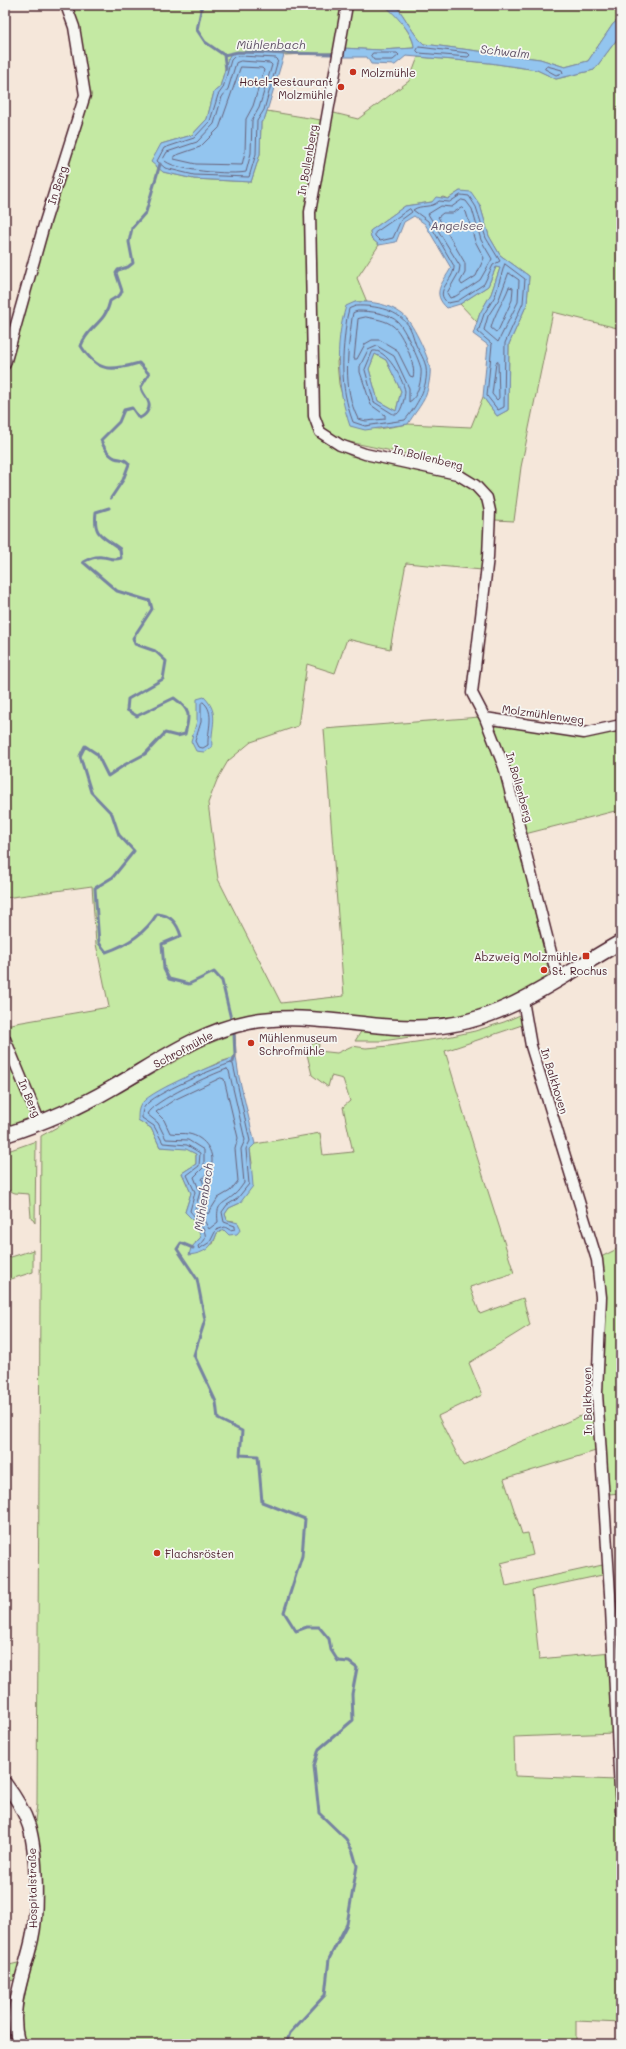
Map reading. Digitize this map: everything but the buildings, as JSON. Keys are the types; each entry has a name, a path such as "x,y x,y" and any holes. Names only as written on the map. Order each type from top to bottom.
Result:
{"main road":[{"name":"Schrofmühle","path":"40,1123 104,1093 193,1041 216,1031 248,1022 283,1018 314,1018 400,1027 439,1026 481,1018 522,1000 621,942"},
{"name":"In Berg","path":"5,1135 40,1123"}],"street":[{"name":"In Berg","path":"5,364 44,225 85,95 74,27 66,5"},
{"name":"In Bollenberg","path":"347,5 310,212 314,416 320,432 340,445 365,454 457,474 475,485 487,498 490,511 488,557 472,692 485,718 504,767 558,980"},
{"name":"Molzmühlenweg","path":"485,718 584,733 621,725"},
{"name":"In Balkhoven","path":"522,1000 531,1046 597,1260 601,1297 597,1393 611,1609 621,1811"},
{"name":"In Berg","path":"5,1039 40,1123"},
{"name":"Hospitalstraße","path":"5,1784 21,1807 29,1826 33,1856 35,1911 32,1938 16,2006 15,2025 19,2044"}],"green space":[{"path":"369,4 385,6 394,13 408,32 414,48 381,50 342,48 351,5"},
{"path":"68,5 343,5 335,50 331,53 284,55 240,52 228,59 220,87 214,92 207,119 192,135 161,144 163,172 194,179 251,182 260,154 261,121 264,120 267,111 321,120 305,207 310,418 317,435 330,445 351,456 461,479 478,492 486,504 488,512 482,570 406,563 390,649 347,639 335,673 307,664 298,726 251,742 228,761 217,780 208,803 218,879 281,1003 344,996 324,729 480,717 501,767 548,968 548,977 504,1005 446,1022 380,1020 336,1014 285,1013 250,1016 51,1114 40,1115 5,1034 5,1025 109,1007 96,944 92,886 5,898 5,381 72,142 88,95"},
{"path":"395,5 621,5 621,18 613,24 588,61 565,67 540,59 424,44"},
{"path":"621,34 621,329 553,312 521,467 514,521 495,520 482,486 464,471 425,458 335,439 323,429 318,414 313,213 330,112 358,119 409,81 418,57 490,63 537,70 556,79 594,70","holes":["460,191 480,205 489,236 500,255 529,276 527,304 509,344 508,410 497,416 483,397 471,427 408,424 379,429 351,426 339,384 337,362 355,302 367,302 357,278 379,245 371,238 370,231 405,206 432,202 443,197 448,199"]},
{"path":"496,267 500,268 491,294 480,313 477,322 460,304 488,286"},
{"path":"375,354 386,360 401,391 396,411 378,401 369,369"},
{"path":"497,723 584,736 621,729 621,832 615,811 525,834 493,728"},
{"path":"520,1015 522,1025 445,1051 514,1273 470,1287 480,1314 523,1298 530,1325 469,1363 482,1395 438,1416 463,1466 595,1410 599,1450 504,1479 522,1534 528,1533 533,1555 501,1563 506,1586 607,1564 607,1574 532,1590 539,1659 611,1652 614,1733 514,1737 515,1776 616,1780 621,1761 621,2023 576,2021 576,2044 24,2044 21,2021 36,1945 38,1927 34,1839 37,1804 41,1136 201,1047 235,1033 236,1057 220,1062 166,1087 138,1120 151,1128 160,1147 186,1148 196,1154 196,1164 182,1173 191,1193 185,1212 195,1222 201,1237 195,1243 213,1244 217,1233 224,1230 234,1221 227,1220 225,1214 229,1208 240,1203 252,1163 250,1149 255,1144 320,1133 323,1155 353,1152 343,1107 350,1101 343,1079 331,1076 328,1087 312,1075 306,1050 314,1043 319,1044 318,1051 337,1053 352,1046 366,1048 389,1046 443,1038 475,1031 504,1022"},
{"path":"362,1030 430,1034 383,1041 355,1041"},
{"path":"5,1046 34,1118 5,1130"},
{"path":"36,1141 35,1223 31,1217 29,1194 15,1193 5,1189 5,1152"},
{"path":"621,1247 621,1493 609,1494 601,1395 603,1280 601,1257"},
{"path":"33,1250 33,1272 5,1281 5,1259"},
{"path":"22,1962 17,1980 5,1981 5,1966"}],"water":[{"path":"384,5 395,5 424,44 540,59 565,67 588,61 613,24 621,18 621,34 594,70 556,79 537,70 490,63 406,56 395,65 371,64 367,57 342,57 342,48 381,50 414,48 408,31"},
{"path":"240,52 284,55 264,120 261,122 260,154 251,182 194,179 163,172 151,162 161,144 192,135 207,119 214,92 220,87 228,59 231,53"},
{"name":"Angelsee","path":"460,191 471,192 480,205 489,236 500,255 529,276 527,304 509,344 508,410 497,416 483,397 488,345 473,334 480,313 491,294 500,268 496,267 488,286 460,304 447,308 442,303 439,293 440,288 451,268 425,224 414,216 404,222 396,242 379,245 371,238 370,231 405,206 432,202 436,197 448,199"},
{"path":"355,302 361,302 386,306 406,317 415,331 429,363 430,374 426,395 408,424 365,430 350,426 342,397 339,367 340,336 346,306","holes":["375,354 386,360 401,391 396,411 378,401 369,369"]},
{"path":"204,697 212,709 214,721 212,747 204,752 196,751 191,741 197,721 197,699"},
{"path":"236,1057 239,1077 255,1144 250,1149 253,1186 240,1203 229,1208 225,1214 227,1220 238,1223 241,1229 237,1234 229,1235 224,1230 217,1233 213,1242 207,1249 199,1253 189,1255 191,1248 201,1237 195,1222 185,1212 191,1193 182,1173 196,1164 196,1154 186,1149 160,1147 151,1128 138,1120 138,1113 142,1103 148,1097 186,1077"}],"waterway":[{"path":"202,5 197,30 205,42 224,55"},
{"name":"Mühlenbach","path":"226,69 224,55 238,52 332,54"},
{"name":"Mühlenbach","path":"111,498 123,480 129,464 124,460 110,455 104,448 101,440 119,422 124,410 132,408 139,418 146,413 149,405 141,387 149,374 139,363 121,368 106,368 93,361 81,346 88,334 105,315 110,301 120,295 122,291 116,273 118,270 128,267 133,263 129,242 132,228 146,212 160,164"},
{"name":"Mühlenbach","path":"109,508 96,512 96,526 100,534 120,549 121,558 111,559 97,557 83,562 117,591 150,601 152,609 133,638 135,644 155,651 166,661 163,679 128,699 127,710 137,716 174,698 184,706 188,713 188,722 185,734 177,736 165,733 145,754 108,776 97,754 85,746 80,756 91,792 112,814 119,835 134,851 113,877 95,888 99,943 106,952 121,946 142,932 153,921 157,914 170,918 178,927 181,936 162,944 164,969 169,979 189,984 214,972 222,981 231,1019"},
{"name":"Mühlenbach","path":"233,1062 235,1055 234,1035"},
{"name":"Mühlenbach","path":"193,1248 181,1243 177,1249 197,1279 205,1320 194,1355 216,1402 218,1419 242,1431 240,1455 258,1456 262,1502 305,1519 302,1556 284,1612 296,1631 307,1627 319,1627 329,1639 331,1650 338,1661 349,1662 357,1668 352,1694 353,1720 319,1749 314,1766 319,1813 346,1839 353,1852 357,1866 347,1924 329,1959 325,1995 290,2033 286,2044"}],"place":[{"name":"Molzmühle","path":"353,72"},
{"name":"Hotel-Restaurant Molzmühle","path":"341,87"},
{"name":"Abzweig Molzmühle","path":"586,956"},
{"name":"St. Rochus","path":"544,970"},
{"name":"Mühlenmuseum Schrofmühle","path":"251,1043"},
{"name":"Flachsrösten","path":"157,1553"}],"water label":[{"name":"Schwalm","path":"505,51"}]}
